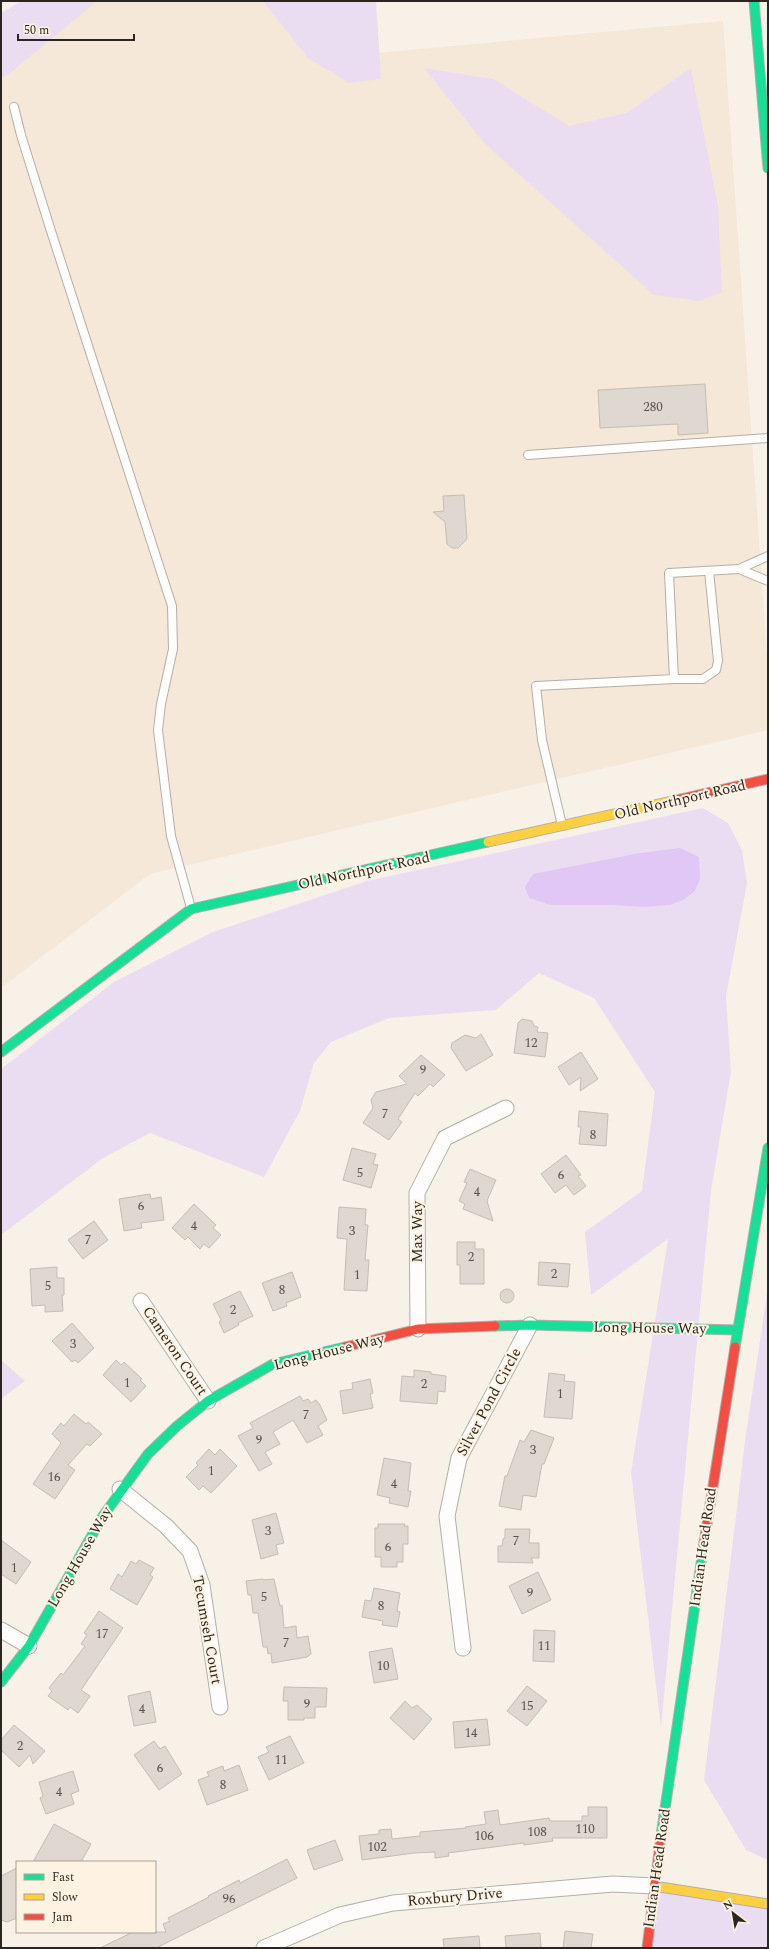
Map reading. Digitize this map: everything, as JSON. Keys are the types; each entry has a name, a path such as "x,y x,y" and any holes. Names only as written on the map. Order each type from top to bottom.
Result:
{"main road":[{"path":"754,1 768,168"},
{"name":"Old Northport Road","path":"1,1052 191,909 562,827 768,779"},
{"name":"Indian Head Road","path":"647,1948 654,1886 709,1505 768,1148"},
{"name":"Long House Way","path":"1,1682 29,1646 103,1516 120,1490 148,1454 177,1426 208,1401 273,1364 418,1329 530,1325 738,1330"},
{"path":"654,1886 768,1904"}],"street":[{"name":"Max Way","path":"418,1329 417,1193 445,1138 506,1108"},
{"name":"Cameron Court","path":"141,1301 208,1401"},
{"name":"Silver Pond Circle","path":"463,1648 447,1516 459,1458 530,1325"},
{"name":"Tecumseh Court","path":"120,1490 166,1526 190,1551 202,1585 220,1707"},
{"path":"1,1630 29,1646"},
{"name":"Roxbury Drive","path":"264,1948 283,1944 340,1916 393,1903 613,1884 654,1886"}],"lane":[{"path":"14,107 21,135 48,221 172,606 173,649 161,704 158,730 171,836 191,909"},
{"path":"528,455 768,438"},
{"path":"674,679 669,572 739,569 768,556"},
{"path":"739,569 768,581"},
{"path":"562,827 542,740 536,686 674,679 703,679 716,670 718,661 709,571"}],"shaded area":[{"path":"22,1 97,1 9,74 1,78 1,13"},
{"path":"44,1 322,1 365,54 723,21 768,671 768,730 150,874 1,988 1,34"},
{"path":"263,1 376,1 381,79 349,83 308,58"},
{"path":"424,68 493,79 569,126 626,113 691,68 718,206 722,292 700,301 654,295 485,144"},
{"path":"703,808 728,823 742,850 747,883 726,996 731,1072 711,1191 661,1728 631,1473 668,1239 591,1295 585,1232 642,1191 655,1092 594,998 539,973 496,1010 389,1018 331,1042 314,1063 300,1111 264,1177 150,1133 103,1158 1,1235 1,1069 114,982 213,932 367,881"},
{"path":"680,848 699,857 700,878 695,891 683,900 670,905 643,907 613,905 550,905 529,898 525,887 533,874 640,853"},
{"path":"768,1287 768,1858 765,1859 746,1850 704,1780 745,1441"},
{"path":"1,1360 25,1381 1,1399"},
{"path":"654,1886 768,1904 768,1948 647,1948"}],"building":[{"path":"705,384 708,433 678,435 678,424 600,428 598,390"},
{"path":"464,495 467,539 458,548 452,548 447,544 445,522 433,512 444,511 443,496"},
{"path":"522,1019 532,1021 534,1026 538,1027 537,1032 548,1033 545,1057 514,1053 518,1023"},
{"path":"481,1034 493,1055 466,1071 451,1048 452,1043 465,1035 476,1038"},
{"path":"581,1052 598,1079 580,1091 581,1077 569,1085 558,1067"},
{"path":"421,1055 445,1075 433,1087 430,1084 418,1096 415,1093 398,1119 402,1122 389,1140 363,1123 373,1108 371,1100 376,1092 407,1084 399,1076"},
{"path":"579,1111 608,1114 606,1146 579,1144 581,1127 578,1127"},
{"path":"352,1148 376,1154 373,1164 378,1165 371,1188 343,1180"},
{"path":"566,1155 581,1175 578,1176 586,1186 574,1195 566,1185 555,1193 541,1174"},
{"path":"470,1169 496,1180 487,1201 493,1221 463,1209 465,1204 459,1201 467,1183 464,1182"},
{"path":"150,1194 151,1199 161,1197 164,1220 141,1223 142,1228 124,1231 119,1199"},
{"path":"194,1204 216,1225 213,1228 221,1235 209,1248 204,1244 200,1249 188,1237 185,1240 172,1228"},
{"path":"339,1207 366,1209 365,1225 368,1225 365,1260 369,1260 367,1291 344,1290 347,1239 337,1238"},
{"path":"94,1221 108,1240 83,1259 68,1240"},
{"path":"457,1242 475,1242 475,1249 484,1249 484,1284 460,1284 460,1265 457,1265"},
{"path":"539,1262 570,1264 568,1287 538,1285"},
{"path":"57,1267 57,1278 64,1278 64,1295 62,1295 63,1311 45,1312 45,1305 32,1306 30,1269"},
{"path":"292,1272 301,1297 286,1303 287,1306 273,1311 262,1283"},
{"path":"504,1289 510,1289 514,1293 514,1299 510,1303 504,1303 500,1299 500,1293"},
{"path":"240,1291 253,1316 238,1323 239,1325 224,1333 219,1322 221,1320 213,1304"},
{"path":"72,1323 94,1348 78,1363 75,1360 72,1362 52,1341"},
{"path":"116,1360 121,1365 124,1362 142,1379 140,1380 146,1386 131,1402 103,1375"},
{"path":"414,1370 446,1376 445,1392 438,1391 437,1404 400,1401 402,1376 414,1377"},
{"path":"549,1373 565,1375 564,1381 575,1382 572,1419 544,1417"},
{"path":"370,1379 373,1393 370,1394 373,1408 343,1414 340,1391 353,1389 352,1383"},
{"path":"300,1396 303,1401 308,1399 311,1403 316,1400 320,1405 327,1420 318,1426 323,1435 307,1443 293,1420 273,1432 280,1444 265,1452 272,1464 259,1471 238,1436 253,1428 250,1423"},
{"path":"74,1414 86,1424 88,1422 102,1434 90,1446 87,1444 68,1465 75,1470 55,1499 33,1484 61,1443 52,1434 61,1423 64,1426"},
{"path":"531,1430 554,1438 544,1464 542,1464 536,1497 523,1495 521,1510 499,1506 505,1476 507,1476 520,1440 524,1442"},
{"path":"209,1449 215,1455 220,1449 237,1466 211,1493 203,1486 199,1490 186,1477 198,1465 196,1463"},
{"path":"384,1458 411,1463 408,1491 411,1491 408,1507 389,1503 390,1498 377,1495"},
{"path":"276,1513 284,1543 276,1545 278,1554 261,1559 252,1520"},
{"path":"378,1524 405,1524 404,1526 408,1526 408,1544 403,1544 403,1562 397,1562 397,1567 381,1567 381,1557 375,1557 375,1528 378,1528"},
{"path":"505,1529 530,1529 529,1543 539,1543 539,1558 531,1558 533,1563 498,1562 498,1546 502,1546 503,1539 505,1538"},
{"path":"1,1540 31,1562 16,1584 1,1574"},
{"path":"139,1560 154,1568 150,1575 153,1577 137,1605 110,1589 118,1574 122,1577 131,1561 136,1564"},
{"path":"538,1572 551,1600 522,1614 509,1586"},
{"path":"274,1579 280,1606 282,1605 284,1628 296,1626 297,1638 308,1636 311,1654 307,1657 272,1663 271,1653 268,1654 267,1647 263,1647 258,1613 253,1613 251,1595 248,1595 246,1581"},
{"path":"374,1588 400,1593 397,1611 400,1612 397,1627 382,1625 383,1621 362,1617 365,1600 371,1601"},
{"path":"99,1611 123,1628 81,1690 90,1696 78,1713 70,1707 68,1710 48,1696 52,1691 49,1688 61,1673 63,1675 85,1646 81,1644 87,1635 84,1633"},
{"path":"534,1630 555,1631 554,1662 533,1661"},
{"path":"392,1648 398,1679 374,1683 369,1652"},
{"path":"527,1686 547,1701 527,1726 507,1711"},
{"path":"284,1687 327,1688 326,1707 315,1707 315,1718 288,1720 288,1701 283,1701"},
{"path":"150,1691 156,1722 134,1726 128,1696"},
{"path":"405,1701 412,1708 417,1705 432,1719 414,1740 390,1718"},
{"path":"487,1719 490,1745 455,1748 453,1722"},
{"path":"14,1725 45,1751 33,1764 30,1755 19,1767 1,1750 1,1740"},
{"path":"290,1736 304,1763 269,1780 258,1757 269,1752 266,1747"},
{"path":"154,1741 160,1749 165,1746 182,1774 159,1790 134,1755"},
{"path":"239,1765 248,1790 207,1805 198,1780 209,1776 207,1772 223,1766 224,1771"},
{"path":"73,1771 79,1791 71,1794 74,1804 46,1814 40,1798 43,1796 39,1782"},
{"path":"588,1807 607,1807 607,1838 552,1838 553,1841 524,1845 524,1843 448,1853 449,1856 435,1858 435,1852 414,1853 362,1860 359,1836 379,1834 379,1830 391,1829 392,1839 420,1836 420,1832 466,1828 465,1827 486,1824 484,1812 498,1810 500,1825 549,1818 550,1821 582,1821 582,1816 588,1816"},
{"path":"54,1824 91,1844 82,1861 34,1861"},
{"path":"335,1840 343,1860 314,1870 307,1850"},
{"path":"287,1859 297,1878 156,1948 100,1948 131,1933 166,1932 163,1924 170,1921 168,1918 239,1880 240,1883"},
{"path":"16,1868 16,1918 7,1922 1,1920 1,1876"},
{"path":"565,1931 593,1934 591,1948 563,1948"},
{"path":"540,1933 541,1948 506,1948 505,1936"},
{"path":"479,1936 480,1948 444,1948 443,1939"}],"traffic: fast":[{"path":"754,1 768,168"},
{"path":"1,1052 191,909 488,842"},
{"path":"735,1347 768,1148"},
{"path":"495,1326 530,1325 738,1330"},
{"path":"1,1682 29,1646 103,1516 148,1454 177,1426 208,1401 273,1364 345,1347"},
{"path":"661,1836 704,1543"}],"traffic: slow":[{"path":"488,842 672,801"},
{"path":"654,1886 768,1904"}],"traffic: jam":[{"path":"672,801 768,779"},
{"path":"345,1347 418,1329 495,1326"},
{"path":"704,1543 735,1347"},
{"path":"647,1948 661,1836"}]}
